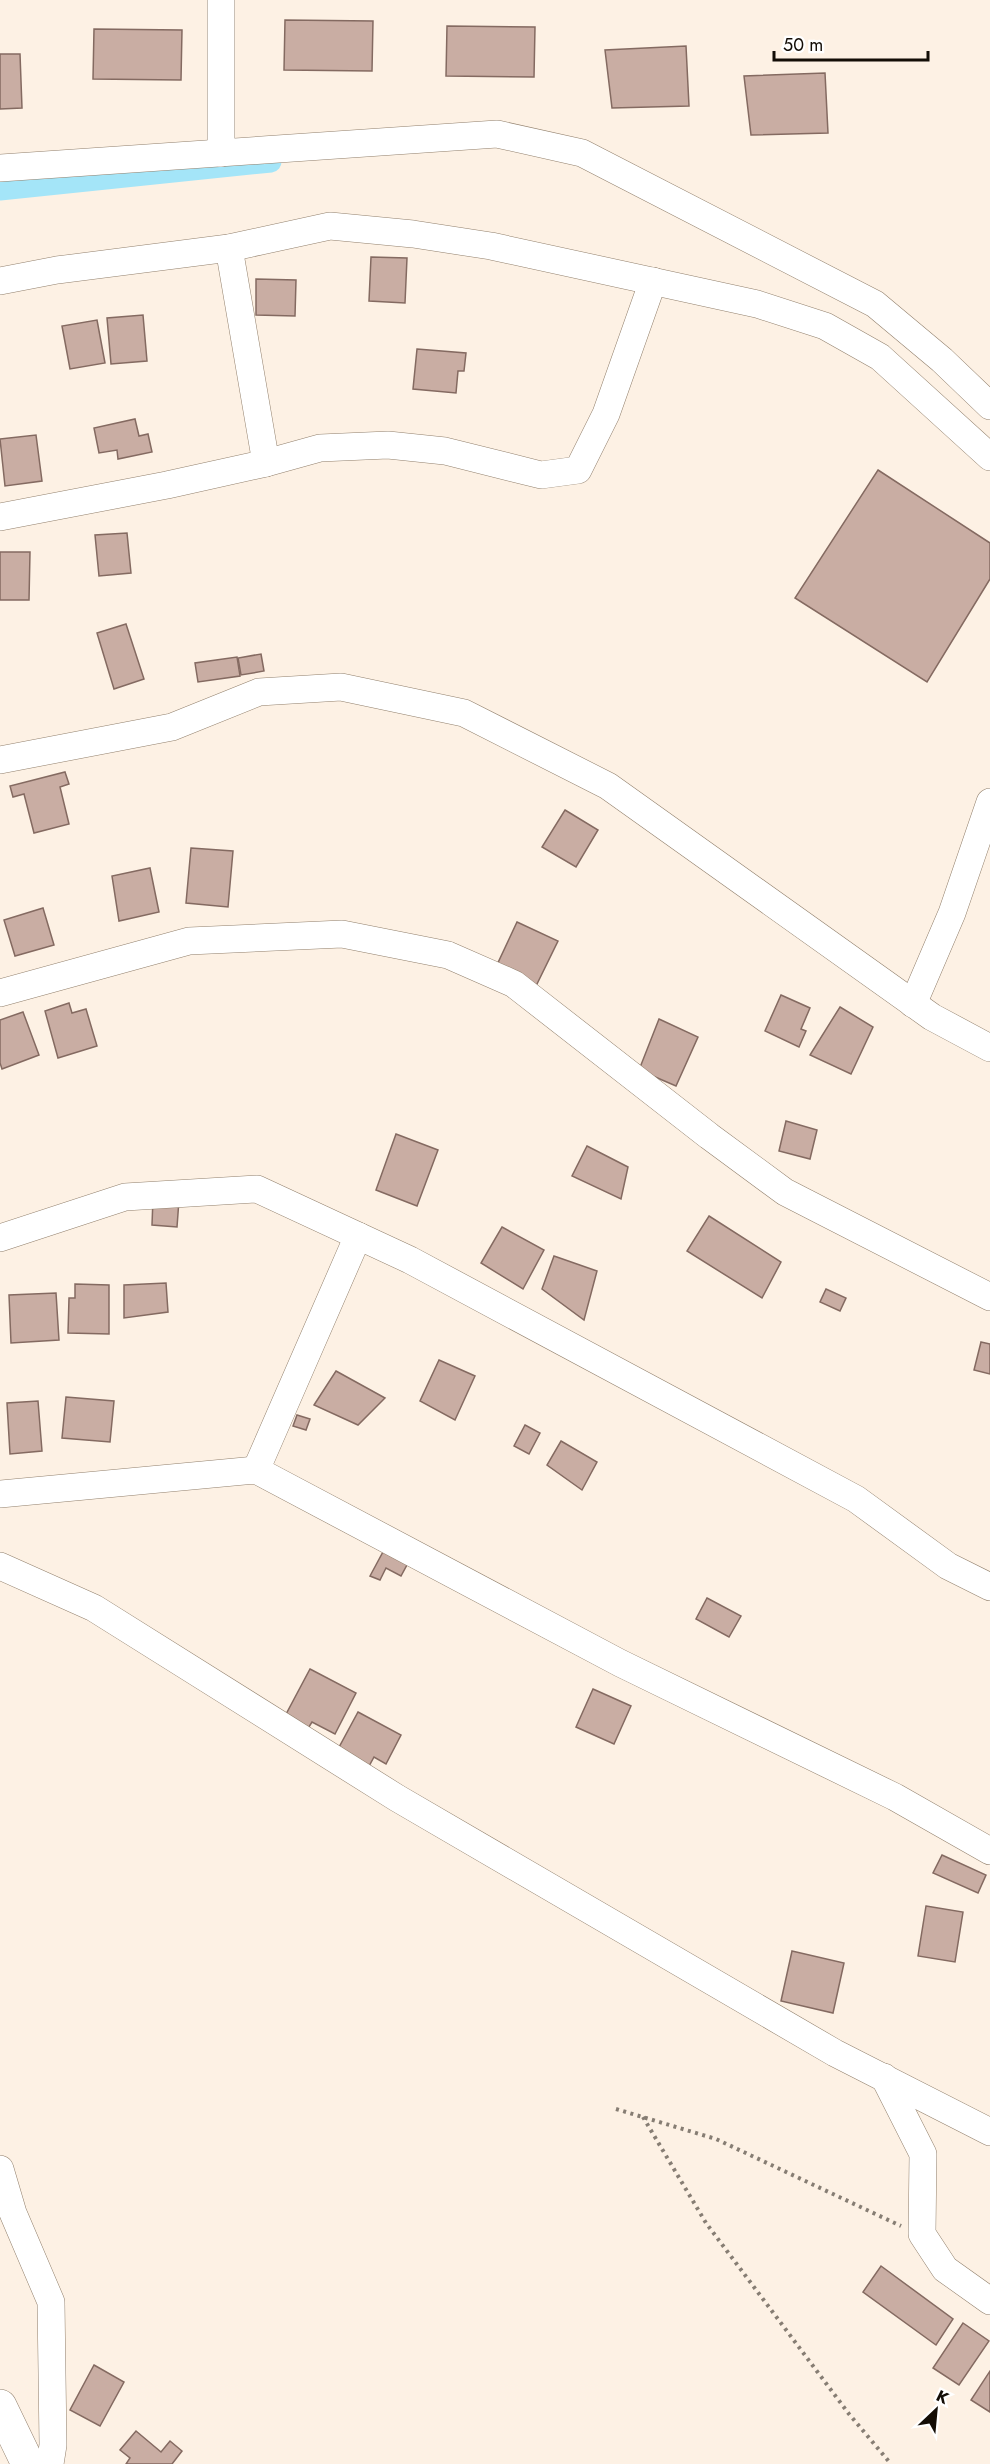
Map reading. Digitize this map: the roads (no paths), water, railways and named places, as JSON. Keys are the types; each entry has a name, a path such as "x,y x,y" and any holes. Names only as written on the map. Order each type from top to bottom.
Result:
{"main road":[{"path":"0,2406 28,2464"}],"street":[{"path":"221,0 221,153"},
{"path":"0,168 497,134 582,153 875,304 942,360 990,406"},
{"path":"0,280 57,270 229,248 330,226 413,234 490,246 757,304 825,326 880,357 990,457"},
{"path":"229,248 266,463"},
{"path":"0,517 167,485 266,463 320,448 388,445 445,451 541,475 578,470 606,414 652,281"},
{"path":"0,760 172,727 259,692 341,687 464,713 608,786 913,1004 932,1017 990,1048"},
{"path":"913,1004 952,913 990,802"},
{"path":"0,993 189,941 342,934 448,955 514,984 709,1136 785,1192 990,1297"},
{"path":"0,1238 125,1197 257,1189 410,1260 856,1499 948,1566 990,1587"},
{"path":"256,1470 358,1236"},
{"path":"0,1494 256,1470 620,1663 895,1797 990,1851"},
{"path":"0,1566 94,1608 397,1798 835,2053 990,2132"},
{"path":"884,2077 923,2154 921,2196 924,2236 945,2269 990,2301"},
{"path":"0,2169 13,2213 51,2302 53,2445 50,2464"}],"waterway":[{"path":"0,190 271,162"}]}
